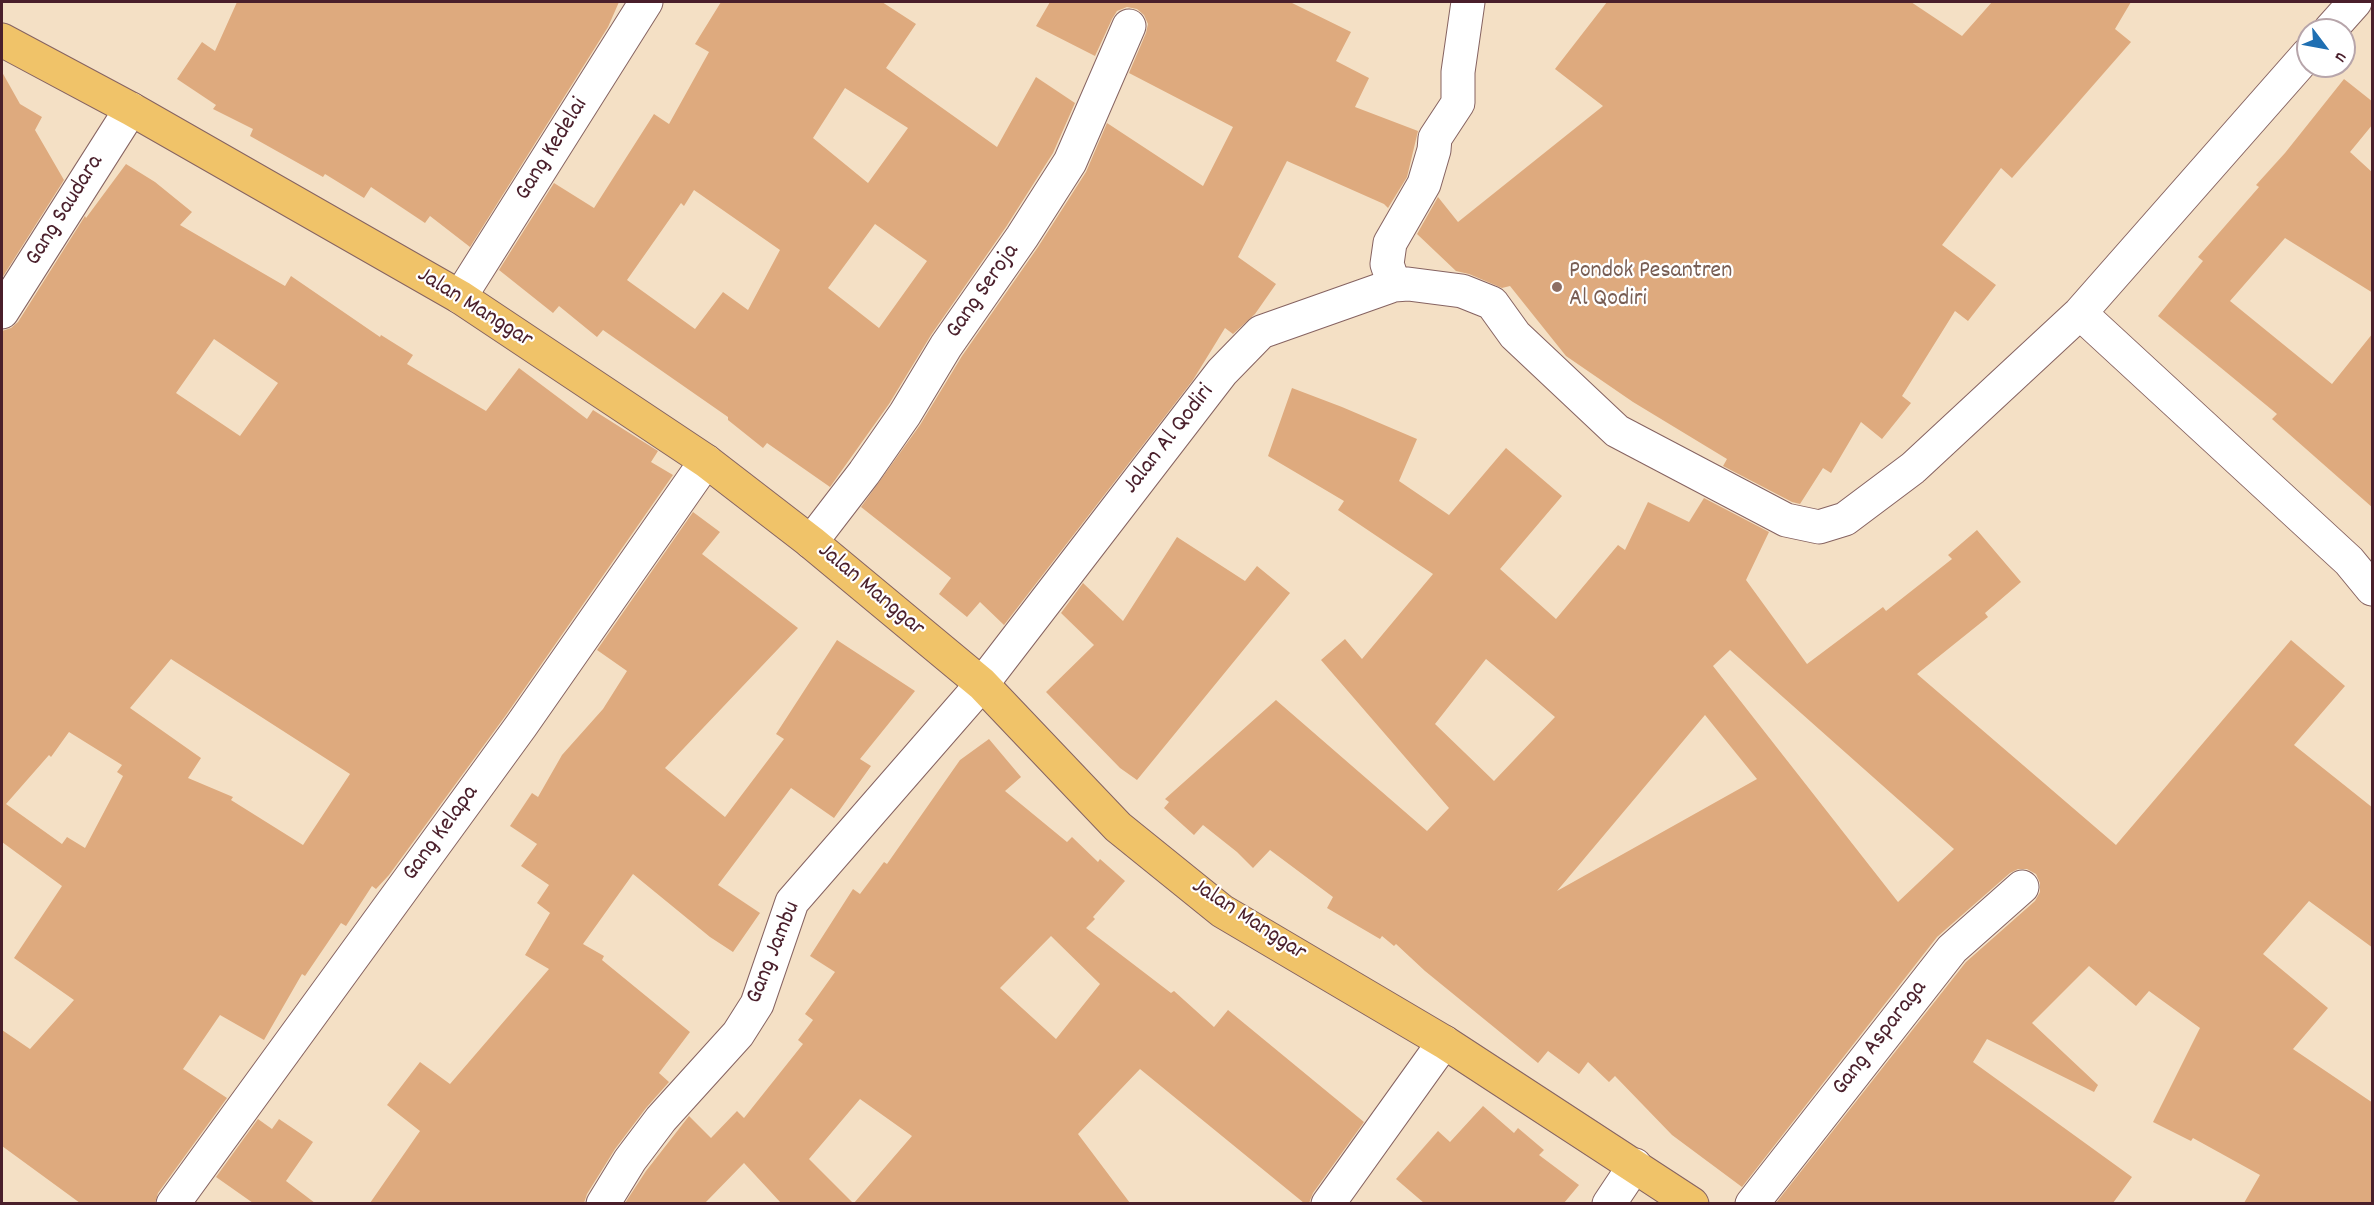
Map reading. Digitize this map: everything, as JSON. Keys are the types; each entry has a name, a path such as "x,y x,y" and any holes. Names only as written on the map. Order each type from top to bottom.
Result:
{"main road":[{"name":"Jalan Manggar","path":"2,40 131,109 460,297 706,461 810,542 982,684 1118,826 1222,911 1444,1042 1692,1203"}],"street":[{"name":"Gang Kedelai","path":"460,297 646,2"},
{"path":"1467,2 1458,72 1458,103 1435,138 1434,150 1424,184 1390,243 1387,264 1406,285 1462,291 1492,303 1515,334 1617,431 1786,520 1819,527 1845,519 1913,468 2080,313 2296,68"},
{"path":"2341,18 2355,2"},
{"name":"Gang Seroja","path":"810,542 864,473 905,414 946,346 1022,237 1070,162 1129,26"},
{"name":"Gang Saudara","path":"2,312 131,109"},
{"name":"Jalan Al Qodiri","path":"982,684 1222,372 1261,332 1406,285"},
{"path":"2080,313 2349,561 2373,589"},
{"name":"Gang Kelapa","path":"173,1203 521,726 706,461"},
{"name":"Gang Jambu","path":"603,1203 630,1160 661,1119 738,1034 757,1004 792,902 982,684"},
{"name":"Gang Asparaga","path":"1752,1203 1952,949 2022,887"},
{"path":"1328,1203 1444,1042"},
{"path":"1609,1203 1635,1165"}],"building":[{"path":"237,2 619,2 608,27 470,247 430,216 425,223 371,187 364,198 325,174 323,177 250,136 253,129 213,109 216,105 177,79 202,42 215,51"},
{"path":"721,2 882,2 916,24 886,68 997,147 1036,77 1075,103 1053,153 1006,227 931,335 889,404 830,487 767,443 763,448 728,420 728,417 603,330 597,337 559,306 553,313 499,270 554,183 594,208 654,114 669,124 709,52 695,44","holes":["845,88 908,128 868,183 813,138","694,190 780,250 748,310 723,292 695,329 627,280 681,203 684,206","875,224 927,261 879,328 828,288"]},
{"path":"1050,2 1290,2 1351,32 1336,61 1369,78 1355,107 1418,131 1407,177 1388,208 1384,204 1287,161 1238,257 1276,284 1255,314 1233,334 1225,328 1193,380 1004,625 980,602 967,617 939,594 951,578 861,507 920,425 962,356 1038,247 1086,172 1107,123 1203,186 1233,127 1129,73 1148,24 1144,15 1137,9 1127,7 1117,11 1095,56 1036,26"},
{"path":"1607,2 1911,2 1962,36 1992,2 2131,2 2115,29 2131,42 2012,178 2001,168 1942,245 1996,285 1968,321 1955,311 1902,396 1911,403 1882,439 1861,422 1831,473 1823,468 1800,504 1723,466 1727,459 1633,402 1566,356 1510,286 1502,288 1456,271 1417,234 1438,197 1458,222 1603,106 1555,69"},
{"path":"2,72 20,104 42,117 35,130 64,180 2,278"},
{"path":"2344,79 2373,102 2373,124 2350,152 2373,173 2373,293 2285,238 2230,301 2332,384 2373,333 2373,508 2272,419 2277,414 2158,316 2203,261 2198,257 2259,187 2256,185 2285,153"},
{"path":"126,164 155,182 192,212 180,225 285,286 291,276 380,337 381,335 413,355 407,364 486,411 519,368 587,419 593,410 658,451 651,462 673,475 506,715 389,875 376,889 372,886 346,926 341,923 305,976 302,974 264,1040 220,1015 183,1069 227,1098 158,1193 155,1203 80,1203 2,1146 2,1030 30,1049 74,1000 14,958 62,886 2,842 2,331 18,322 85,216 86,218","holes":["214,339 278,383 240,436 176,393","171,659 350,774 303,845 231,800 233,797 188,778 201,758 130,708","69,732 122,765 117,772 123,776 85,848 67,837 62,844 6,804 49,755 51,757"]},
{"path":"1292,388 1417,439 1399,481 1449,515 1506,448 1562,496 1500,569 1556,619 1618,545 1625,550 1648,502 1689,522 1704,498 1769,532 1746,580 1807,664 1883,607 1886,611 1952,559 1948,555 1977,530 2021,582 1985,613 1988,617 1917,674 2116,845 2291,640 2345,686 2294,745 2373,808 2373,948 2309,901 2263,954 2328,1008 2293,1049 2373,1103 2373,1203 2244,1203 2260,1175 2193,1138 2191,1141 2153,1122 2200,1028 2149,991 2136,1006 2089,966 2032,1023 2098,1085 2094,1092 1987,1039 1973,1062 2132,1177 2113,1203 1776,1203 1966,962 2035,901 2040,892 2040,883 2036,874 2027,869 2018,869 2010,873 1937,937 1742,1187 1672,1135 1615,1076 1609,1082 1588,1062 1579,1074 1548,1051 1538,1063 1425,971 1396,944 1394,946 1382,936 1380,939 1327,908 1333,897 1270,850 1253,868 1203,825 1194,835 1164,808 1169,802 1165,799 1276,700 1427,831 1449,808 1321,660 1345,639 1362,659 1433,574 1338,510 1344,501 1268,456","holes":["1730,650 1954,849 1898,902 1713,666","1486,659 1555,717 1494,781 1435,724","1705,715 1757,779 1557,891"]},
{"path":"693,512 720,532 702,554 798,628 665,768 725,817 784,739 776,734 837,640 915,691 860,759 871,766 834,818 791,788 718,885 760,913 733,952 710,937 633,874 583,944 604,956 602,960 690,1032 659,1073 669,1082 615,1149 587,1194 584,1203 370,1203 420,1131 387,1105 420,1062 450,1084 549,969 525,955 550,913 537,903 549,885 521,866 537,844 510,826 532,793 538,797 562,755 603,709 627,671 597,650"},
{"path":"1177,537 1245,581 1257,566 1290,593 1137,780 1120,768 1046,692 1094,645 1061,613 1083,583 1123,621"},
{"path":"989,739 1021,777 1005,791 1067,842 1072,837 1098,862 1100,859 1125,881 1086,928 1171,993 1174,991 1214,1027 1228,1010 1364,1122 1313,1193 1309,1203 1304,1203 1140,1069 1078,1134 1130,1203 854,1203 912,1136 860,1099 809,1159 853,1203 781,1203 744,1163 705,1203 625,1203 646,1171 689,1116 711,1138 737,1111 744,1118 803,1044 798,1040 813,1020 805,1014 835,972 810,956 853,889 860,894 884,862 887,864 960,760","holes":["1051,936 1100,984 1056,1039 1000,988"]},
{"path":"1483,1106 1514,1133 1518,1128 1544,1150 1539,1155 1579,1185 1564,1203 1424,1203 1396,1179 1438,1131 1450,1142"},
{"path":"258,1119 272,1129 279,1119 313,1142 286,1181 315,1203 253,1203 216,1177"}],"place":[{"name":"Pondok Pesantren Al Qodiri","path":"1557,287"}]}
